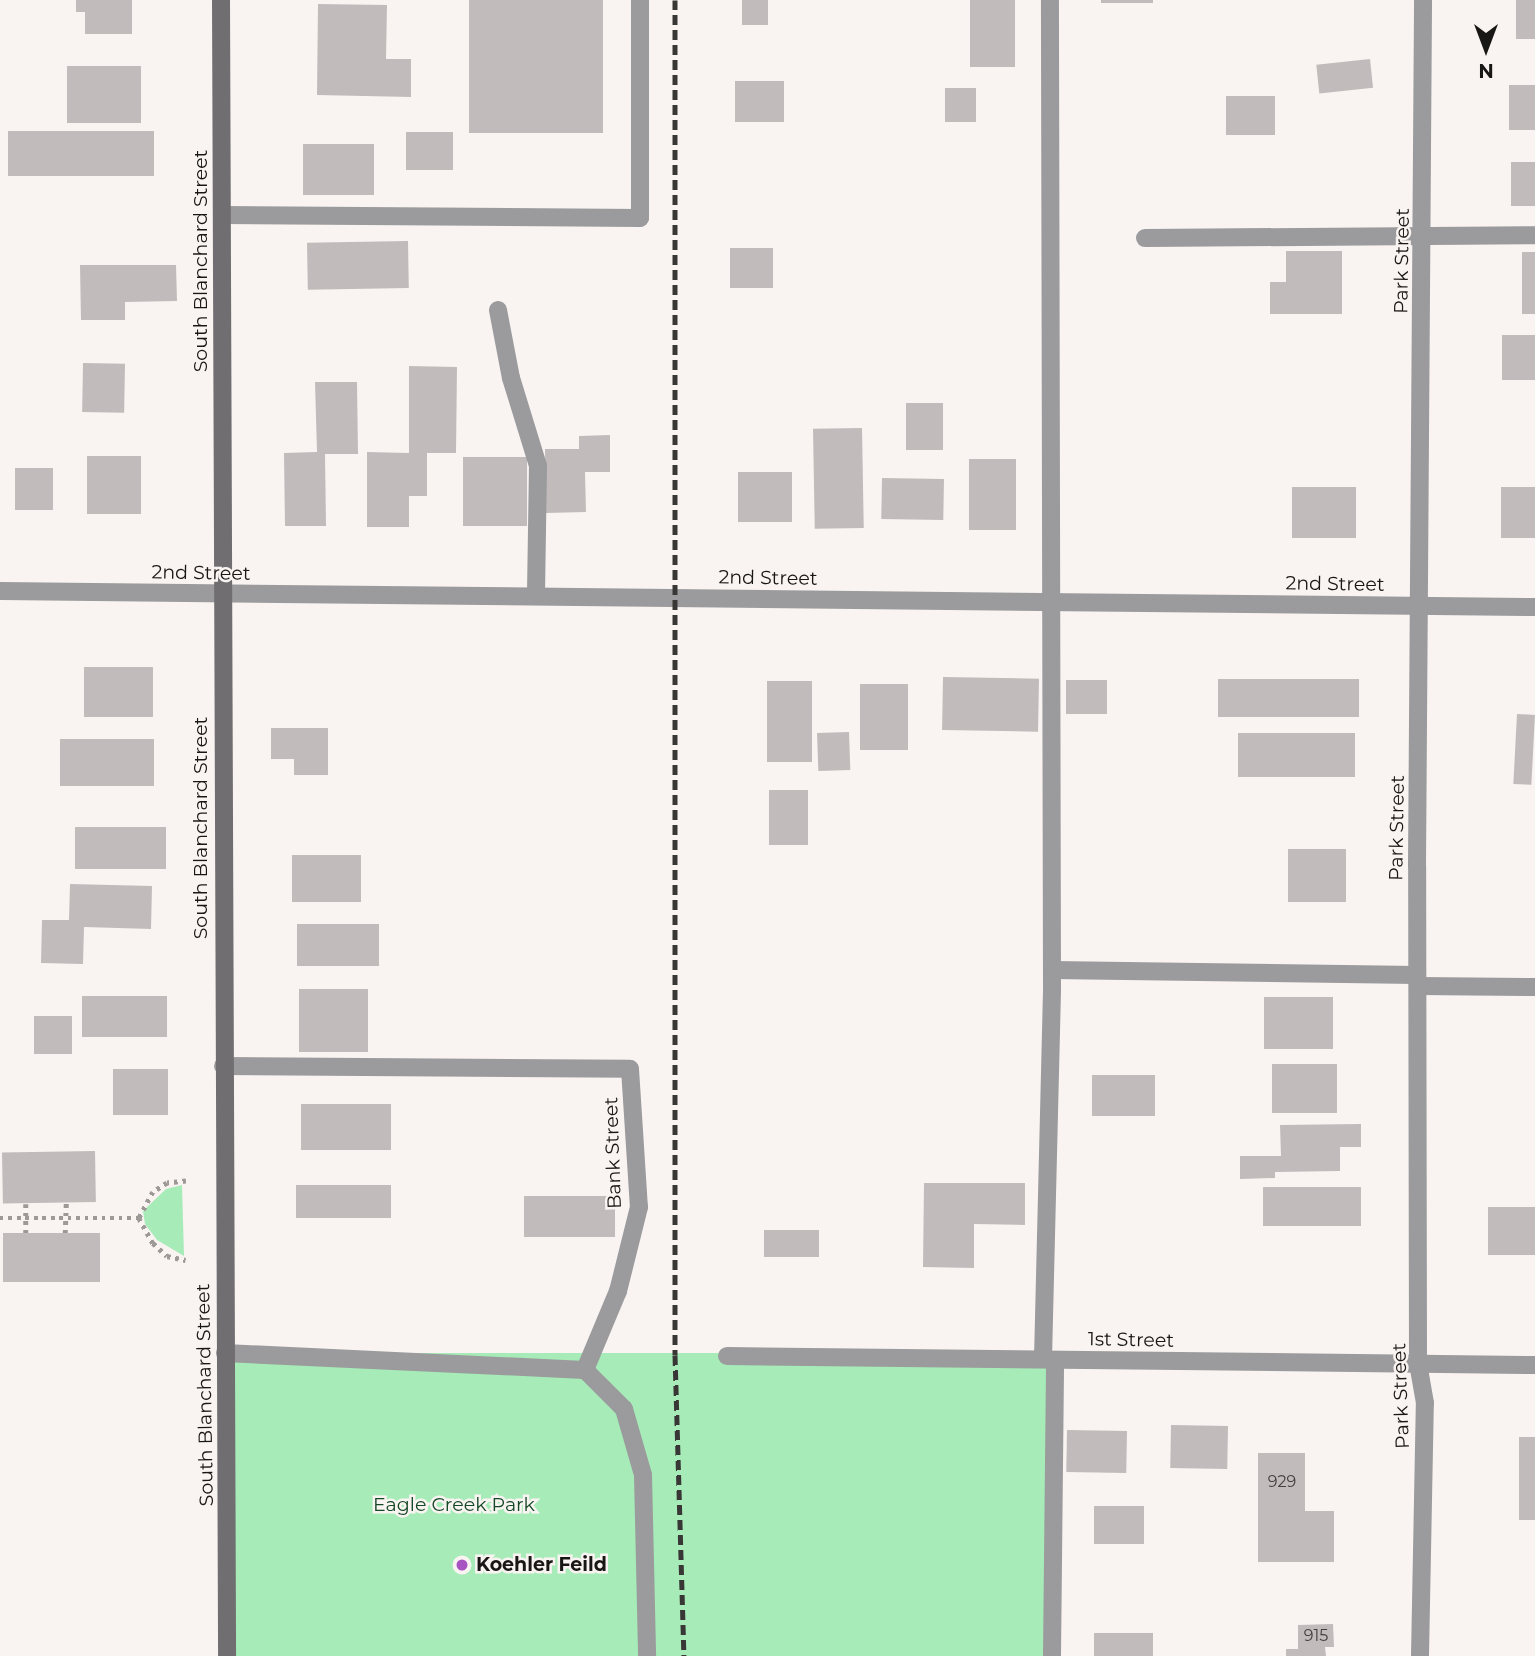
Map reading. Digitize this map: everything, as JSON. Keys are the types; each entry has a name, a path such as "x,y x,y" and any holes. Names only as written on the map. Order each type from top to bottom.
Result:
{"street":[{"name":"South Blanchard Street","path":"221,0 221,594 227,1656"},
{"path":"222,215 640,218 640,0"},
{"path":"1049,0 1048,602 1052,970 1049,1360 1052,1656"},
{"name":"Park Street","path":"1420,1656 1424,1403 1418,1364 1423,0"},
{"path":"1145,238 1535,235"},
{"path":"498,310 511,378 538,466 536,596"},
{"name":"2nd Street","path":"0,591 1535,607"},
{"path":"1052,970 1535,987"},
{"name":"Bank Street","path":"223,1066 630,1069 639,1208 618,1291 585,1370"},
{"path":"225,1353 585,1370 625,1409 643,1475 647,1656"},
{"name":"1st Street","path":"727,1356 1535,1365"}],"path":[{"path":"139,1218 153,1192 167,1183 186,1181"},
{"path":"65,1233 66,1202"},
{"path":"26,1203 26,1234"},
{"path":"0,1218 139,1218"},
{"path":"139,1218 153,1243 167,1256 186,1260"}],"green space":[{"path":"182,1185 184,1256 157,1240 145,1224 143,1211 166,1189"},
{"name":"Eagle Creek Park","path":"225,1353 1055,1353 1055,1656 225,1656"}],"building":[{"path":"76,0 132,0 132,34 85,34 85,12 76,12"},
{"path":"469,0 603,0 603,133 469,133"},
{"path":"742,0 768,0 768,25 742,25"},
{"path":"970,0 1015,0 1015,67 970,67"},
{"path":"1101,0 1153,0 1153,3 1101,3"},
{"path":"1516,0 1535,0 1535,39 1516,39"},
{"path":"318,4 387,5 386,59 411,59 411,97 317,95"},
{"path":"1370,59 1373,88 1319,93 1316,65"},
{"path":"67,66 141,66 141,123 67,123"},
{"path":"735,81 784,81 784,122 735,122"},
{"path":"1509,85 1535,85 1535,130 1509,130"},
{"path":"945,88 976,88 976,122 945,122"},
{"path":"1226,96 1275,96 1275,135 1226,135"},
{"path":"8,131 154,131 154,176 8,176"},
{"path":"406,132 453,132 453,170 406,170"},
{"path":"303,144 374,144 374,195 303,195"},
{"path":"1511,162 1535,162 1535,206 1511,206"},
{"path":"408,241 409,288 308,290 307,243"},
{"path":"730,248 773,248 773,288 730,288"},
{"path":"1286,251 1342,251 1342,314 1270,314 1270,282 1286,282"},
{"path":"1522,252 1535,252 1535,314 1522,314"},
{"path":"80,265 176,265 177,301 125,302 125,320 81,320"},
{"path":"1502,335 1535,335 1535,380 1502,380"},
{"path":"83,363 125,364 124,413 82,412"},
{"path":"409,366 457,367 456,453 427,453 427,496 409,496 409,527 367,527 367,452 409,453"},
{"path":"315,382 357,382 358,454 325,454 326,526 285,526 284,453 317,452"},
{"path":"906,403 943,403 943,450 906,450"},
{"path":"862,428 864,528 815,529 813,429"},
{"path":"610,435 610,472 585,472 586,512 546,513 545,449 579,449 579,436"},
{"path":"87,456 141,456 141,514 87,514"},
{"path":"463,457 527,457 527,526 463,526"},
{"path":"969,459 1016,459 1016,530 969,530"},
{"path":"15,468 53,468 53,510 15,510"},
{"path":"738,472 792,472 792,522 738,522"},
{"path":"882,478 944,479 943,520 881,519"},
{"path":"1292,487 1356,487 1356,538 1292,538"},
{"path":"1501,487 1535,487 1535,538 1501,538"},
{"path":"84,667 153,667 153,717 84,717"},
{"path":"943,677 1039,679 1038,732 942,730"},
{"path":"1218,679 1359,679 1359,717 1218,717"},
{"path":"1066,680 1107,680 1107,714 1066,714"},
{"path":"767,681 812,681 812,762 767,762"},
{"path":"860,684 908,684 908,750 860,750"},
{"path":"1517,714 1535,715 1531,785 1513,784"},
{"path":"271,728 328,728 328,775 294,775 294,759 271,759"},
{"path":"849,732 850,770 818,771 817,733"},
{"path":"1238,733 1355,733 1355,777 1238,777"},
{"path":"60,739 154,739 154,786 60,786"},
{"path":"769,790 808,790 808,845 769,845"},
{"path":"75,827 166,827 166,869 75,869"},
{"path":"1288,849 1346,849 1346,902 1288,902"},
{"path":"292,855 361,855 361,902 292,902"},
{"path":"70,884 152,886 151,929 84,927 83,964 41,963 42,920 69,920"},
{"path":"297,924 379,924 379,966 297,966"},
{"path":"299,989 368,989 368,1052 299,1052"},
{"path":"82,996 167,996 167,1037 82,1037"},
{"path":"1264,997 1333,997 1333,1049 1264,1049"},
{"path":"34,1016 72,1016 72,1054 34,1054"},
{"path":"1272,1064 1337,1064 1337,1113 1272,1113"},
{"path":"113,1069 168,1069 168,1115 113,1115"},
{"path":"1092,1075 1155,1075 1155,1116 1092,1116"},
{"path":"301,1104 391,1104 391,1150 301,1150"},
{"path":"1361,1124 1361,1147 1340,1147 1340,1171 1275,1172 1275,1178 1240,1179 1240,1156 1281,1156 1280,1125"},
{"path":"95,1151 96,1202 3,1204 2,1153"},
{"path":"924,1183 1025,1183 1025,1225 974,1224 974,1268 923,1267"},
{"path":"296,1185 391,1185 391,1218 296,1218"},
{"path":"1263,1187 1361,1187 1361,1226 1263,1226"},
{"path":"524,1196 615,1196 615,1237 524,1237"},
{"path":"1488,1207 1535,1207 1535,1255 1488,1255"},
{"path":"764,1230 819,1230 819,1257 764,1257"},
{"path":"3,1233 100,1233 100,1282 3,1282"},
{"path":"1171,1425 1228,1426 1227,1469 1170,1468"},
{"path":"1067,1430 1127,1431 1126,1473 1066,1472"},
{"path":"1519,1437 1535,1437 1535,1520 1519,1520"},
{"path":"1258,1453 1305,1453 1305,1511 1334,1511 1334,1562 1258,1562"},
{"path":"1094,1506 1144,1506 1144,1544 1094,1544"},
{"path":"1333,1624 1334,1647 1325,1647 1326,1656 1286,1656 1286,1649 1298,1649 1298,1625"},
{"path":"1094,1633 1153,1633 1153,1656 1094,1656"}],"railway":[{"path":"675,0 675,1355 684,1656"}],"place":[{"name":"Koehler Feild","path":"462,1565"}]}
